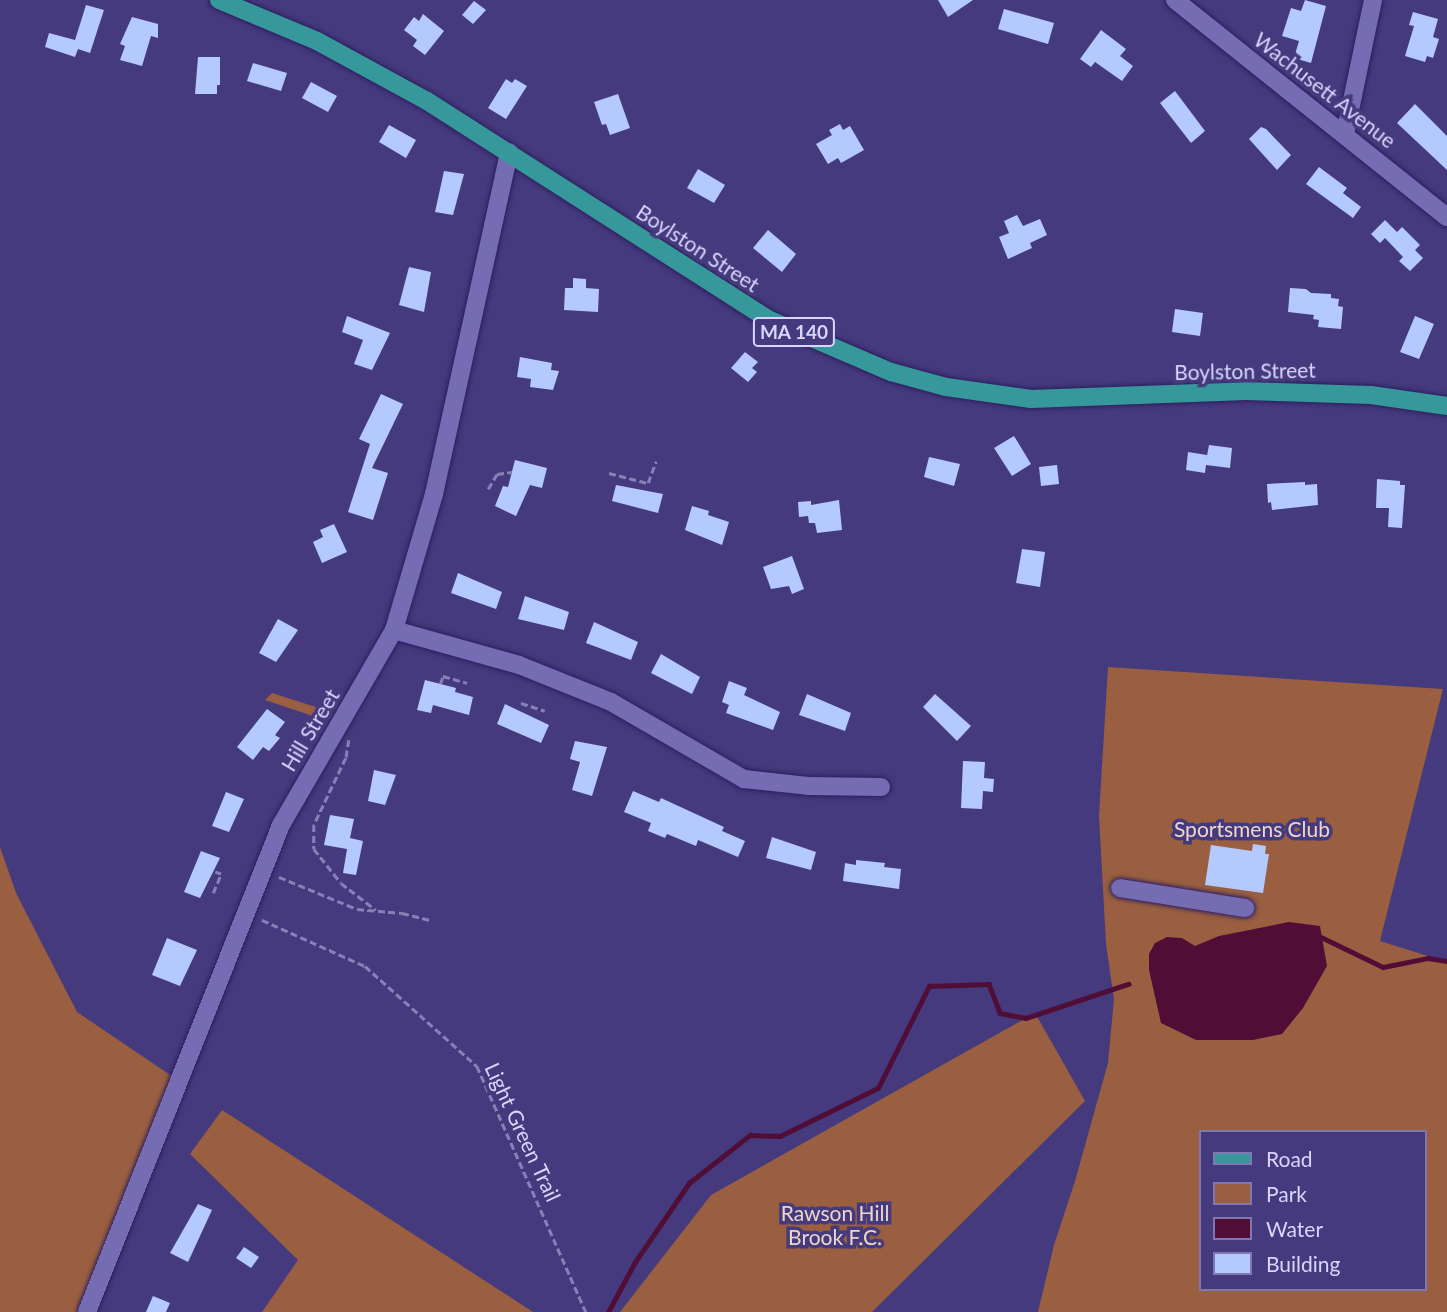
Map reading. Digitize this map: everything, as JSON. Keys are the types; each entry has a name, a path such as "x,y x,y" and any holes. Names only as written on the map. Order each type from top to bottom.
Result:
{"main road":[{"name":"Boylston Street","path":"219,0 251,6 352,59 509,152 770,320 851,357 924,382 1031,399 1246,391 1359,395 1447,406"}],"street":[{"name":"Wachusett Avenue","path":"1175,0 1447,217"},
{"path":"1345,134 1373,0"},
{"name":"Hill Street","path":"87,1312 285,818 394,630 433,500 509,152"},
{"path":"394,630 519,665 604,699 744,779 808,786 881,787"},
{"path":"1120,888 1245,908"}],"path":[{"path":"609,473 648,483 656,461"},
{"path":"488,489 497,474 512,472"},
{"path":"440,684 443,676 467,683"},
{"path":"521,703 545,711"},
{"path":"346,716 350,746 314,825 314,849 341,883 376,910"},
{"path":"263,871 356,909 431,920"},
{"path":"213,893 221,874 215,872"},
{"name":"Light Green Trail","path":"247,914 365,966 477,1066 586,1312"}],"green space":[{"name":"Sportsmens Club","path":"1108,667 1443,689 1380,941 1447,962 1447,1312 1038,1312 1054,1245 1108,1063 1114,999 1106,944 1099,816"},
{"path":"272,693 325,710 322,719 265,700"},
{"path":"0,847 16,893 77,1012 179,1081 87,1312 0,1312"},
{"name":"Rawson Hill Brook F.C.","path":"1035,1013 1085,1101 872,1312 620,1312 711,1195"},
{"path":"222,1110 533,1312 262,1312 298,1260 190,1154"}],"water":[{"path":"1289,922 1320,926 1327,966 1303,1008 1282,1034 1253,1040 1196,1040 1161,1023 1149,970 1149,954 1155,943 1167,937 1182,938 1195,946 1219,936"}],"building":[{"path":"938,0 973,0 948,17"},
{"path":"1305,0 1326,6 1311,63 1294,58 1299,41 1282,36 1291,8 1301,11"},
{"path":"474,1 486,10 473,24 462,15"},
{"path":"86,5 104,10 90,53 78,49 75,57 45,47 49,33 75,40"},
{"path":"1004,9 1054,23 1048,44 998,29"},
{"path":"1413,12 1438,19 1433,37 1439,39 1433,58 1427,56 1425,62 1405,56 1414,26 1409,25"},
{"path":"423,14 444,31 425,55 413,46 417,40 404,30 414,17 419,21"},
{"path":"132,17 158,24 158,38 151,36 142,66 120,60 125,46 120,44"},
{"path":"1101,30 1126,49 1120,56 1133,66 1122,81 1095,62 1091,67 1080,59"},
{"path":"198,57 220,57 220,85 217,85 217,94 195,94"},
{"path":"253,63 287,73 281,91 247,81"},
{"path":"506,79 512,83 515,79 527,86 506,119 488,108"},
{"path":"311,82 337,96 328,112 302,98"},
{"path":"1175,91 1205,131 1191,143 1160,103"},
{"path":"618,94 630,128 610,135 606,124 602,125 594,102"},
{"path":"1415,104 1447,136 1447,170 1397,123"},
{"path":"840,124 843,130 850,126 864,150 841,163 838,158 828,164 816,144 832,135 829,130"},
{"path":"389,125 416,140 406,158 379,142"},
{"path":"1261,127 1291,155 1277,170 1249,139"},
{"path":"1319,167 1347,188 1343,193 1361,207 1353,218 1306,184"},
{"path":"698,169 725,185 714,203 687,188"},
{"path":"444,171 464,174 453,215 435,212"},
{"path":"1017,215 1023,226 1040,219 1047,235 1030,243 1032,248 1008,259 999,237 1009,233 1004,221"},
{"path":"1385,220 1397,232 1402,227 1420,245 1415,250 1423,258 1410,271 1399,261 1403,257 1385,238 1380,243 1371,234"},
{"path":"768,230 796,254 782,272 753,248"},
{"path":"409,267 431,272 424,312 399,305"},
{"path":"573,278 586,279 586,288 599,289 598,312 564,310 565,288 573,288"},
{"path":"1290,288 1331,294 1331,298 1339,299 1338,306 1343,307 1341,329 1318,327 1319,320 1313,319 1314,315 1288,312"},
{"path":"1175,309 1203,313 1200,336 1172,332"},
{"path":"347,316 390,333 372,370 354,364 363,340 342,332"},
{"path":"1415,316 1434,324 1419,359 1400,352"},
{"path":"745,352 758,362 752,368 757,372 748,382 731,368"},
{"path":"520,357 552,363 551,370 559,371 553,390 530,387 531,379 517,377"},
{"path":"381,394 403,404 372,468 388,473 373,520 348,512 370,444 359,439"},
{"path":"1014,436 1031,464 1012,476 994,448"},
{"path":"1209,445 1232,448 1230,468 1206,465 1205,473 1186,470 1188,452 1207,455 1206,461"},
{"path":"929,457 960,464 954,486 924,477"},
{"path":"515,460 547,468 542,488 530,485 516,516 495,506 503,486 508,487"},
{"path":"1057,465 1059,484 1041,486 1039,467"},
{"path":"1377,479 1400,481 1400,485 1405,485 1402,528 1388,527 1389,508 1376,508"},
{"path":"1305,482 1305,485 1317,484 1318,505 1272,510 1271,502 1268,503 1267,484"},
{"path":"616,485 663,494 658,513 612,501"},
{"path":"839,500 842,530 817,533 815,523 809,523 808,516 799,517 798,502 811,501 811,505"},
{"path":"692,506 709,511 708,515 729,522 722,545 685,530"},
{"path":"334,524 347,552 322,563 313,542 323,537 320,530"},
{"path":"1022,549 1045,552 1040,587 1016,583"},
{"path":"792,556 804,589 792,594 789,586 771,589 763,567"},
{"path":"458,573 502,592 496,609 451,593"},
{"path":"525,596 569,612 564,630 518,619"},
{"path":"278,619 298,630 276,662 259,653"},
{"path":"594,622 638,642 631,660 586,643"},
{"path":"661,654 700,677 692,694 651,673"},
{"path":"425,680 456,688 455,692 473,697 469,715 433,705 431,713 417,710"},
{"path":"729,681 747,688 744,695 780,712 773,730 726,713 729,705 722,702"},
{"path":"807,694 851,713 845,731 799,715"},
{"path":"935,694 971,726 957,741 923,707"},
{"path":"505,704 549,725 541,743 497,724"},
{"path":"267,709 285,722 275,735 280,738 269,751 263,747 253,760 237,747"},
{"path":"575,741 607,747 592,796 572,790 580,762 570,759"},
{"path":"963,761 985,762 984,778 994,779 993,792 983,791 982,809 961,808"},
{"path":"374,770 396,775 385,805 368,801"},
{"path":"633,791 659,802 661,798 724,827 722,831 745,841 738,857 698,840 696,846 667,834 665,838 648,831 651,823 624,812"},
{"path":"226,792 244,799 229,832 212,826"},
{"path":"330,815 354,819 350,838 363,841 356,875 343,873 347,849 324,845"},
{"path":"772,837 816,852 811,870 766,858"},
{"path":"1253,844 1266,846 1265,854 1269,854 1263,893 1205,885 1211,845 1252,851"},
{"path":"201,851 220,858 200,898 184,892"},
{"path":"856,860 885,863 884,867 901,869 899,889 843,881 845,863 856,865"},
{"path":"167,938 197,950 180,986 152,975"},
{"path":"198,1204 212,1210 188,1262 170,1253"},
{"path":"244,1247 259,1257 251,1268 236,1258"},
{"path":"153,1296 170,1303 166,1312 146,1312"}],"waterway":[{"path":"1317,935 1383,967 1428,958 1447,961"},
{"path":"608,1312 635,1262 689,1183 750,1135 780,1136 878,1088 929,986 989,984 1000,1013 1026,1018 1128,984"}]}
